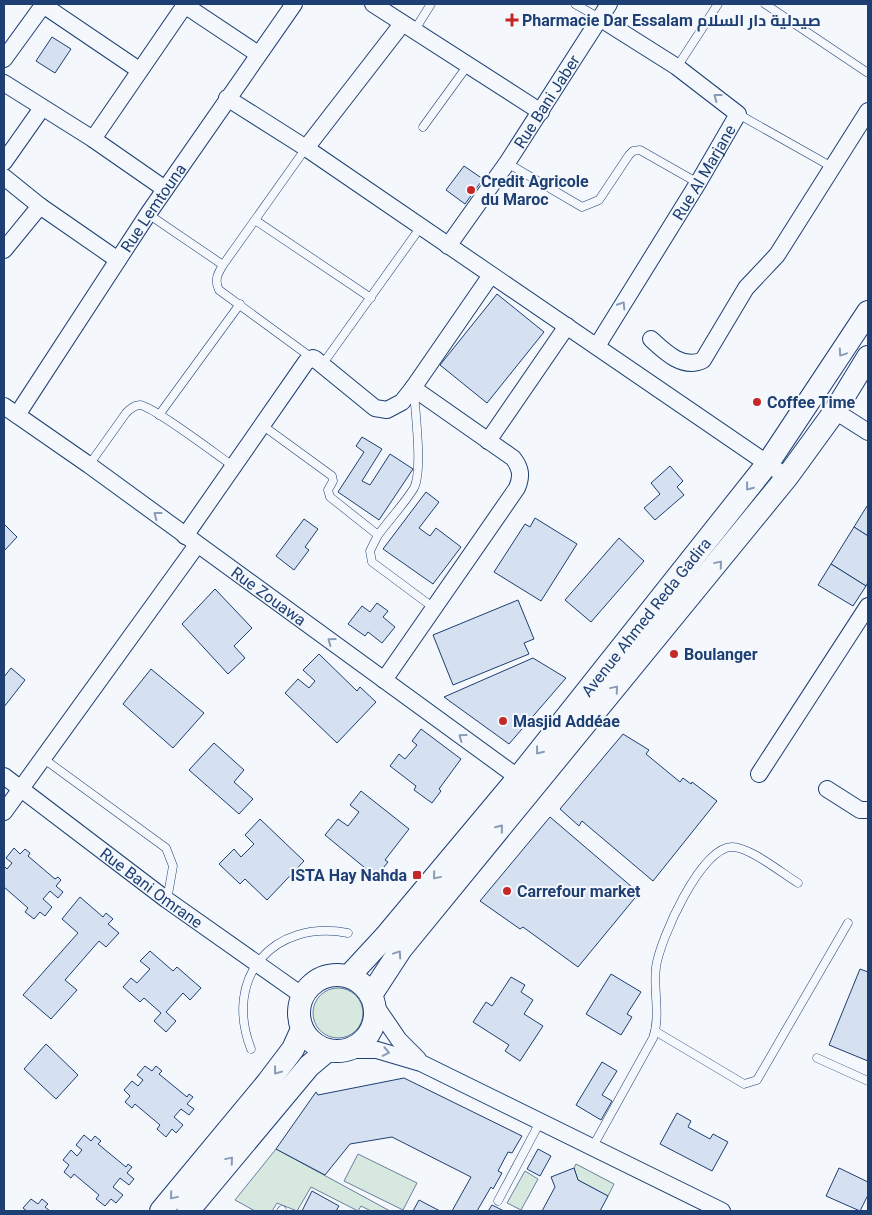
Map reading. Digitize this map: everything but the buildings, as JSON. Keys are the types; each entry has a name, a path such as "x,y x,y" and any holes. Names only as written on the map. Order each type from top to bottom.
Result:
{"main road":[{"name":"Avenue Ahmed Reda Gadira","path":"373,1000 401,949 768,463 868,312"},
{"name":"Avenue Ahmed Reda Gadira","path":"349,976 525,783 787,477 868,357"},
{"path":"188,1211 309,1066 338,1050 361,1044 370,1032 375,1019 373,1000 365,986 349,976 338,974 322,978 309,987 303,996 299,1010 302,1029 308,1039 338,1050"},
{"path":"161,1211 268,1082 293,1049 302,1029"}],"street":[{"path":"4,59 44,4 139,70"},
{"path":"93,139 184,4 258,54"},
{"name":"Rue Lemtouna","path":"10,411 118,260 227,98 294,4"},
{"path":"373,4 541,112"},
{"name":"Rue Bani Jaber","path":"448,246 507,164 609,4"},
{"name":"Rue Al Marjane","path":"597,346 698,183 738,114 677,67 601,19"},
{"path":"306,148 408,27"},
{"path":"4,83 166,188"},
{"path":"227,98 306,148 420,228 597,346 787,477"},
{"path":"4,162 42,108"},
{"path":"651,339 666,353 684,363 697,363 703,360 746,288 772,262 868,111"},
{"path":"4,177 40,206 118,260"},
{"path":"4,250 40,206"},
{"path":"4,812 44,759 191,540 233,466 306,362 318,362 381,410 394,407 413,388 491,275"},
{"path":"488,441 566,326"},
{"path":"384,680 520,482 518,464 512,458 413,388"},
{"path":"834,410 868,432"},
{"name":"Rue Zouawa","path":"10,411 90,465 525,783"},
{"path":"760,774 862,630 868,606"},
{"name":"Rue Bani Omrane","path":"4,776 167,900 303,996"},
{"path":"827,789 860,810 868,810"},
{"path":"373,1000 399,1040 421,1063"},
{"path":"338,1050 377,1050 421,1063 722,1211"}],"lane":[{"path":"408,27 431,4"},
{"path":"575,4 601,19"},
{"path":"677,67 718,4"},
{"path":"765,4 868,73"},
{"path":"424,127 468,65"},
{"path":"738,114 832,167"},
{"path":"306,148 223,265 218,273 217,285 219,290 318,362 371,298 420,228"},
{"path":"507,164 582,207 599,200 629,154 636,150 640,150 698,183"},
{"path":"148,214 223,265"},
{"path":"255,220 371,298"},
{"path":"158,415 240,304"},
{"path":"413,388 418,457 416,480 414,487 378,535 370,551 372,562 434,608"},
{"path":"90,465 132,407 141,405 233,466"},
{"path":"262,425 332,476 333,481 328,490 330,497 378,535"},
{"path":"44,759 166,848 173,866 167,900"},
{"path":"592,1148 655,1030 656,968 663,937 677,908 712,856 733,847 745,850 798,883"},
{"path":"655,1030 744,1084 757,1080 848,923"},
{"path":"250,1049 245,1035 242,1005 244,990 257,962 279,943 305,932 334,930 348,933"},
{"path":"817,1058 868,1081"},
{"path":"498,1201 540,1122"}],"shaded area":[{"path":"338,988 348,990 356,995 361,1003 363,1013 361,1023 356,1031 348,1036 338,1038 328,1036 320,1031 315,1023 313,1013 315,1003 320,995 328,990"},
{"path":"276,1149 390,1211 371,1211 361,1206 358,1211 311,1187 297,1211 277,1203 272,1211 255,1211 235,1200"},
{"path":"358,1154 417,1183 403,1210 344,1181"},
{"path":"576,1164 614,1184 608,1196 578,1180 574,1168"},
{"path":"525,1171 538,1179 521,1210 507,1203"}],"place":[{"name":"Pharmacie Dar Essalam صيدلية دار السلام","path":"512,20"},
{"name":"Credit Agricole du Maroc","path":"471,190"},
{"name":"Coffee Time","path":"757,402"},
{"name":"Boulanger","path":"674,654"},
{"name":"Masjid Addéae","path":"503,721"},
{"name":"ISTA Hay Nahda","path":"417,875"},
{"name":"Carrefour market","path":"507,891"}]}
